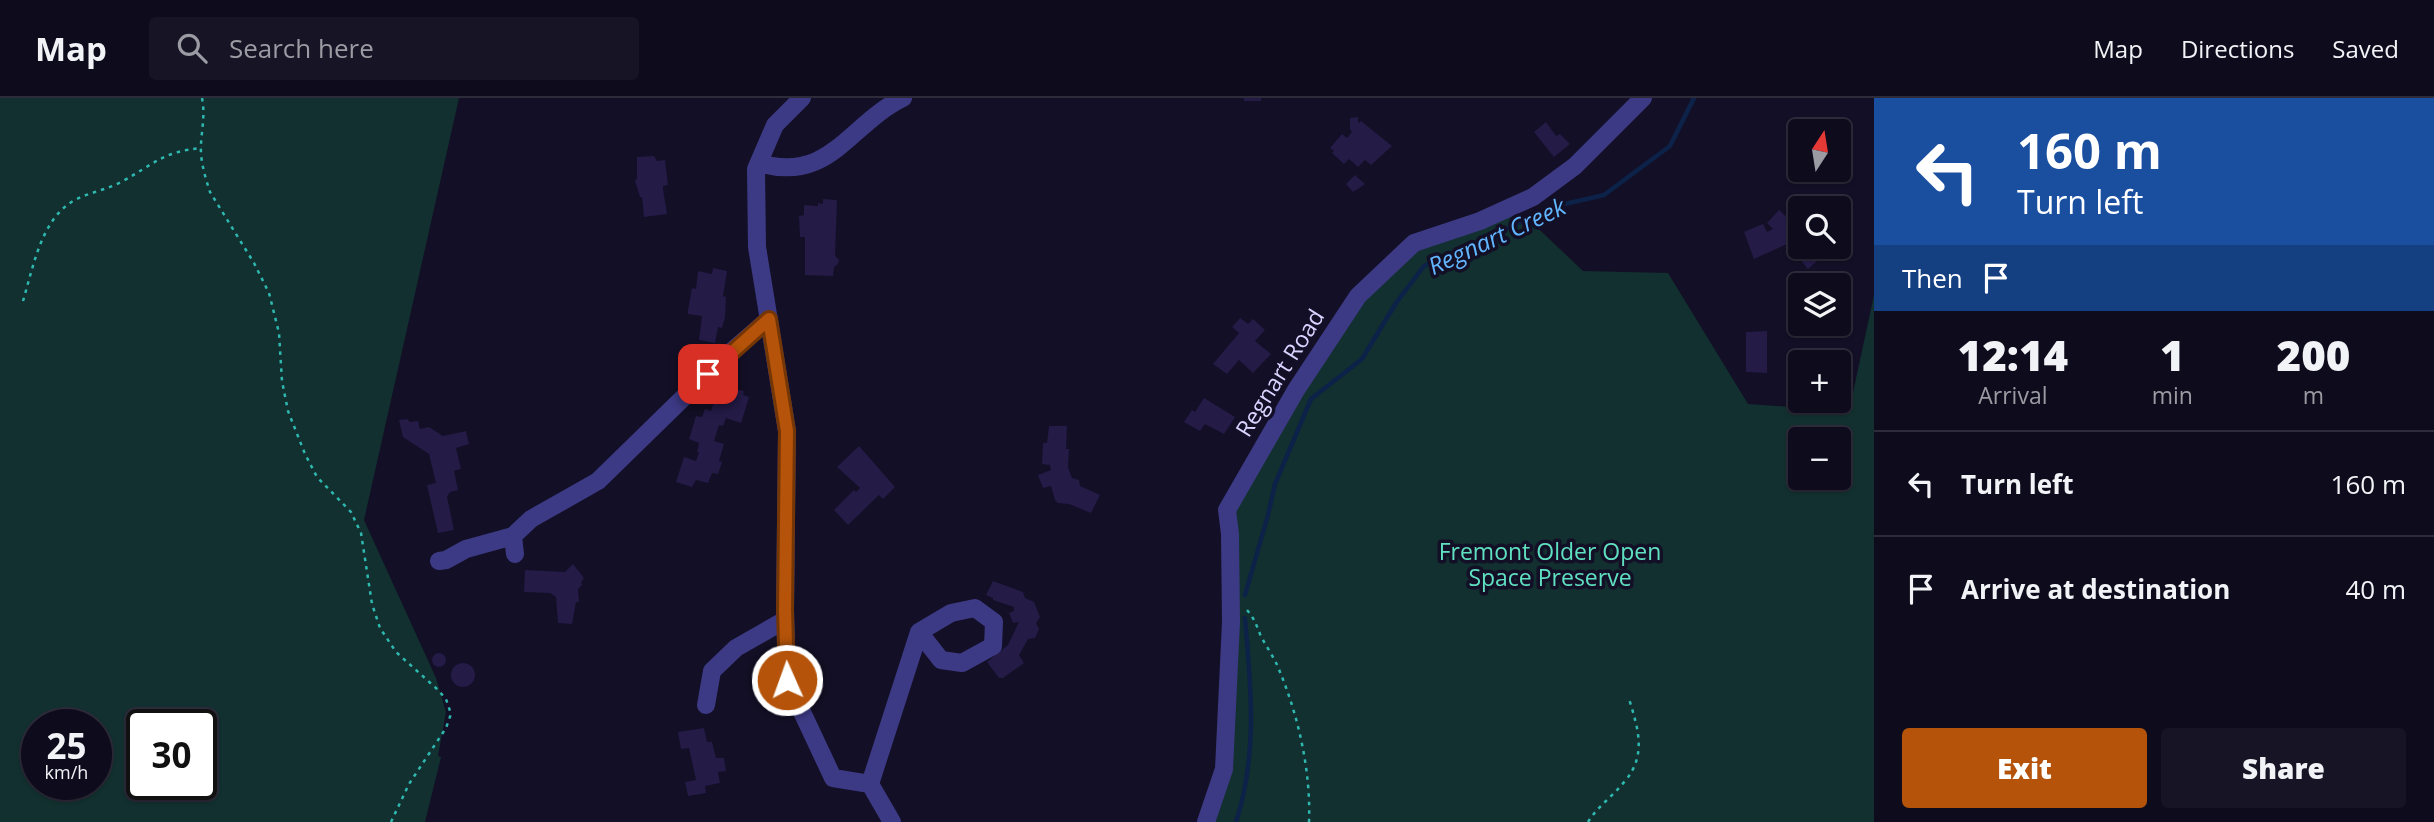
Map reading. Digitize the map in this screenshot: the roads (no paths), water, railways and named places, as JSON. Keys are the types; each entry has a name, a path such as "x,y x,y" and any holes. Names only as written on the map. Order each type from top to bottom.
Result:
{"street":[{"path":"802,98 775,125 756,169 757,247 787,431 787,680 833,778 870,784"},
{"path":"759,163 771,167 803,167 824,159 903,98"},
{"name":"Regnart Road","path":"1206,822 1224,769 1231,622 1230,534 1227,510 1296,390 1358,296 1414,243 1480,221 1533,197 1575,166 1643,98"},
{"path":"439,561 466,549 514,545 531,519 598,481 769,319"},
{"path":"706,705 712,671 736,648 785,620"},
{"path":"892,822 870,784 919,632"}],"waterway":[{"name":"Regnart Creek","path":"1245,595 1275,484 1311,399 1362,359 1396,303 1424,266 1556,206 1604,195 1670,146 1694,98"},
{"name":"Regnart Creek","path":"1236,822 1248,771 1250,746 1251,695 1245,618"}],"park label":[{"name":"Fremont Older Open Space Preserve","path":"1550,565"}]}
